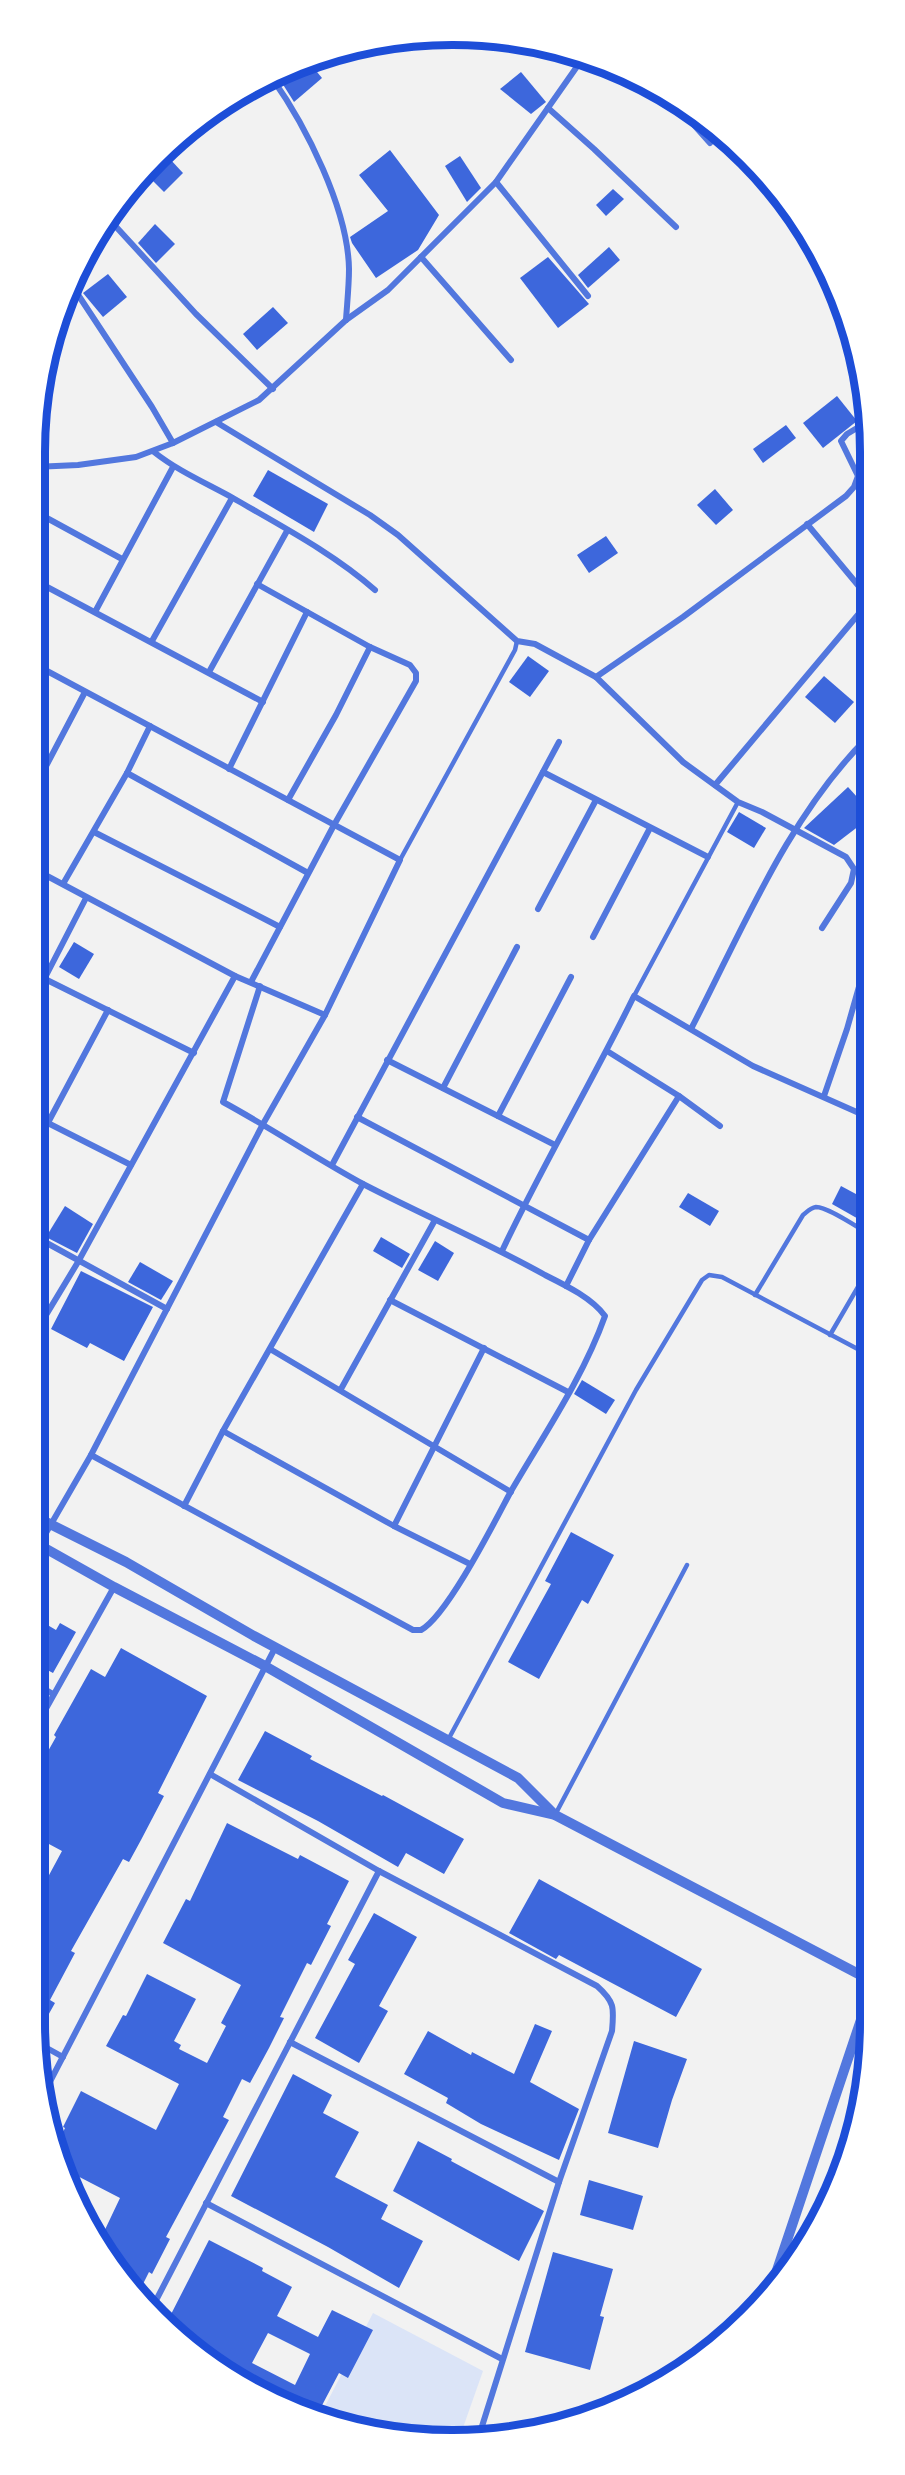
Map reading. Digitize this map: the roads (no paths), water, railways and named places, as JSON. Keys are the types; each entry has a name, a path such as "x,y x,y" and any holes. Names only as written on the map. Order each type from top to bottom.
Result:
{"street":[{"path":"45,466 78,465 136,457 154,452 259,400 346,321 388,290 496,182 578,65"},
{"path":"277,85 310,139 339,218 349,269 346,321"},
{"path":"548,108 594,148 676,227"},
{"path":"692,123 710,143"},
{"path":"496,182 588,296"},
{"path":"115,225 196,314 273,389"},
{"path":"421,257 511,360"},
{"path":"77,294 173,443"},
{"path":"216,422 370,515 398,535 517,641 535,644 596,677 683,762 738,802 846,857 854,869 851,883 822,928"},
{"path":"596,677 683,617 846,496 854,487 858,476 840,441 846,434 859,427"},
{"path":"154,452 173,467 232,498 335,558 375,590"},
{"path":"95,612 173,467"},
{"path":"152,641 232,498"},
{"path":"45,517 123,559"},
{"path":"807,524 860,588"},
{"path":"209,672 287,531"},
{"path":"251,982 334,825 416,681 416,673 410,665 370,647 256,584"},
{"path":"45,586 263,702"},
{"path":"229,769 308,612"},
{"path":"715,785 860,612"},
{"path":"288,800 336,715 370,647"},
{"path":"45,670 400,860 325,1015 263,1124 91,1455 45,1533"},
{"path":"45,768 85,692"},
{"path":"63,884 127,773 150,726"},
{"path":"332,1165 559,742"},
{"path":"691,1029 794,829 860,745"},
{"path":"543,772 708,857"},
{"path":"127,773 308,873"},
{"path":"538,909 596,800"},
{"path":"593,937 650,828"},
{"path":"94,832 280,927"},
{"path":"45,875 235,976 325,1015"},
{"path":"86,898 45,979 194,1053"},
{"path":"442,1088 517,947"},
{"path":"45,1315 78,1262 235,976"},
{"path":"498,1116 571,977"},
{"path":"824,1095 860,983"},
{"path":"91,1455 413,1630 421,1630 428,1627 470,1564 568,1392 605,1316 601,1309 566,1286 502,1251 363,1184 223,1102 260,986"},
{"path":"502,1251 523,1206 607,1052 634,996 753,1066 824,1095 860,1113"},
{"path":"45,1129 108,1010"},
{"path":"607,1052 679,1096 720,1126"},
{"path":"387,1060 555,1145"},
{"path":"566,1286 589,1240 679,1096"},
{"path":"357,1117 589,1240"},
{"path":"45,1120 131,1165"},
{"path":"184,1506 223,1431 363,1184"},
{"path":"341,1389 435,1220"},
{"path":"45,1242 167,1308"},
{"path":"390,1300 568,1392"},
{"path":"394,1526 484,1348"},
{"path":"270,1349 341,1389 511,1492"},
{"path":"223,1431 394,1526 470,1564"},
{"path":"45,1521 126,1562 275,1648 518,1778 555,1815"},
{"path":"45,1548 265,1666 503,1803 555,1815 860,1975"},
{"path":"45,1709 114,1587"},
{"path":"49,2083 275,1648"},
{"path":"45,1689 53,1694"},
{"path":"210,1774 379,1871 597,1986 610,1998 614,2011 612,2031 558,2182 481,2429"},
{"path":"155,2301 379,1871"},
{"path":"777,2269 860,2023"},
{"path":"290,2042 558,2182"},
{"path":"46,2048 63,2057"},
{"path":"206,2203 502,2358"}],"lane":[{"path":"400,860 515,650 517,641"},
{"path":"634,996 738,802"},
{"path":"755,1295 803,1215 810,1209 817,1207 827,1210 860,1229"},
{"path":"448,1740 636,1390 695,1289 709,1275 722,1277 860,1350"},
{"path":"830,1335 860,1283"},
{"path":"555,1815 687,1565"}]}
